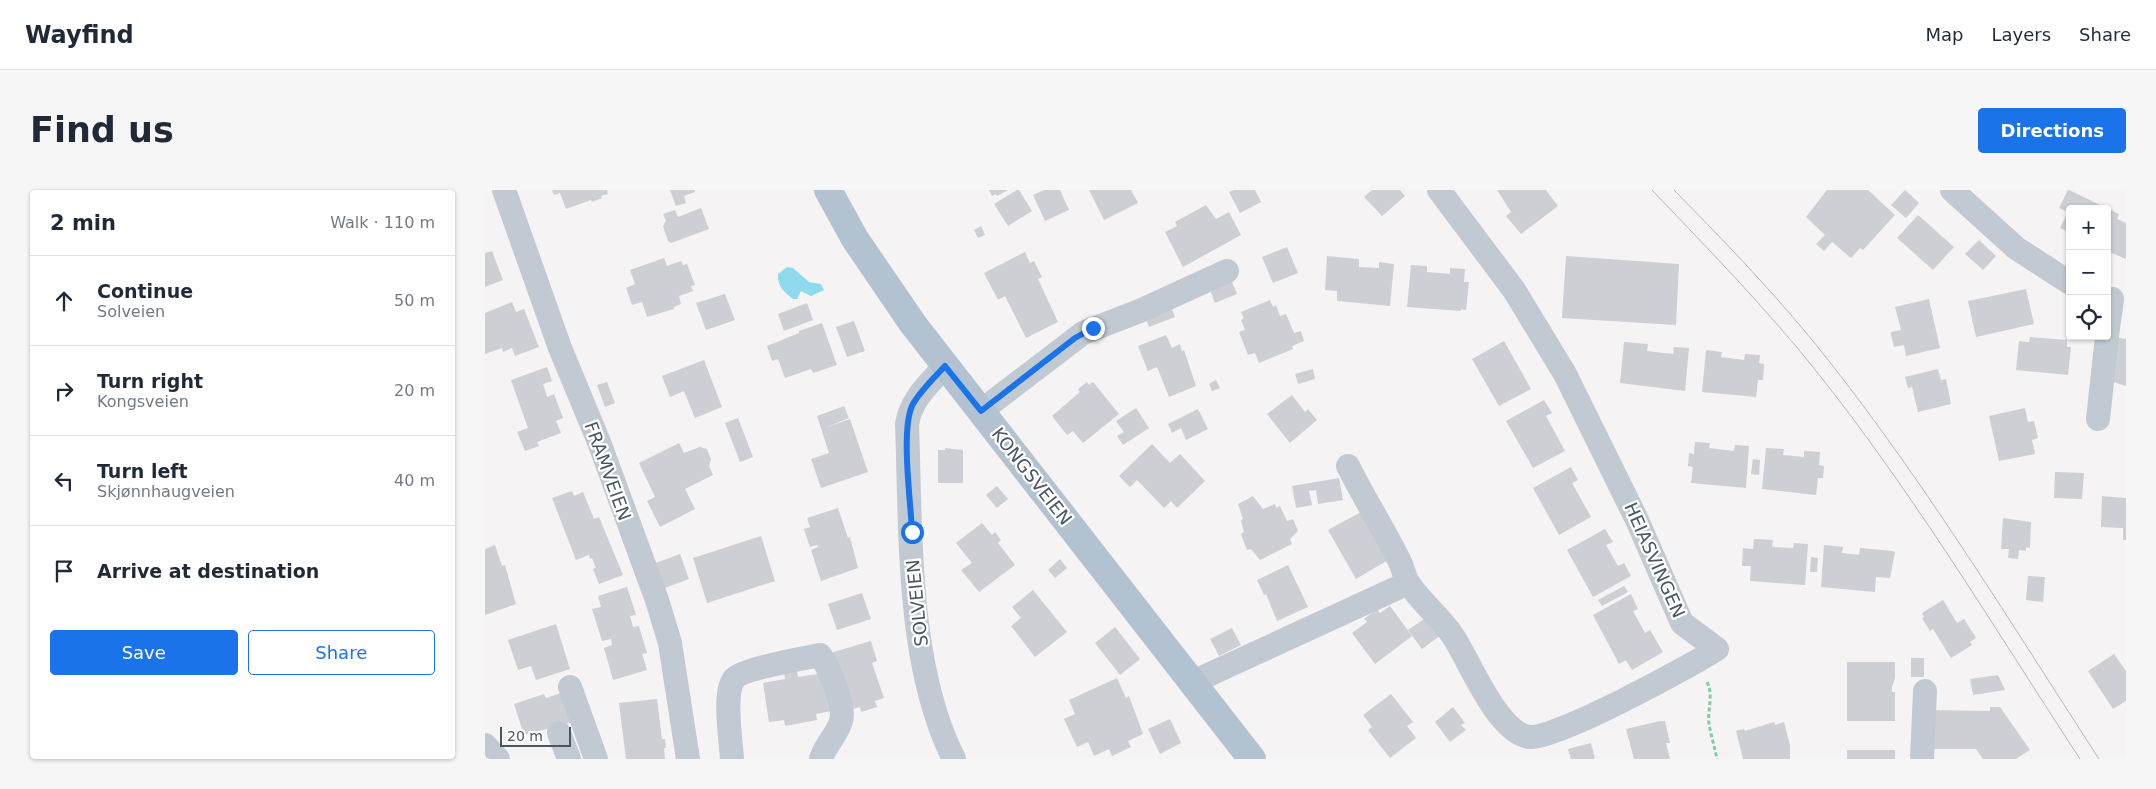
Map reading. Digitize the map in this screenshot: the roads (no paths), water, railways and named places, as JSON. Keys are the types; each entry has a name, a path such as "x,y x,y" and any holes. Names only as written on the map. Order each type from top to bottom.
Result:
{"main road":[{"name":"KONGSVEIEN","path":"828,190 872,266 945,366 1252,759"}],"street":[{"name":"FRAMVEIEN","path":"504,190 560,348 599,442 657,600 670,643 688,759"},
{"name":"HEIASVINGEN","path":"1408,583 1453,636 1487,696 1509,726 1523,735 1538,736 1559,729 1708,655 1681,623 1637,520 1565,374 1514,290 1439,190"},
{"path":"1952,190 2016,248 2066,280"},
{"path":"981,411 1083,333 1143,310 1227,271"},
{"path":"2111,318 2115,300"},
{"path":"2098,420 2107,340"},
{"name":"SOLVEIEN","path":"945,366 920,393 912,405 907,424 913,578 919,637 931,694 942,730 954,759"},
{"path":"1193,682 1408,583 1400,561 1365,501 1348,466"},
{"path":"732,759 729,699 734,679 737,676 760,669 820,655 835,689 842,716 841,723 825,747 821,759"},
{"path":"570,687 596,759"},
{"path":"1922,759 1925,691"},
{"path":"559,733 569,759"},
{"path":"485,745 498,759"}],"water":[{"path":"787,267 793,268 809,282 821,284 824,290 811,296 801,291 797,299 793,299 784,291 779,282 778,274"}],"tram line":[{"path":"1652,190 1778,325 1853,418 1953,562 2080,759"},
{"path":"1674,190 1774,295 1829,361 1865,409 1969,557 2099,759"}]}
